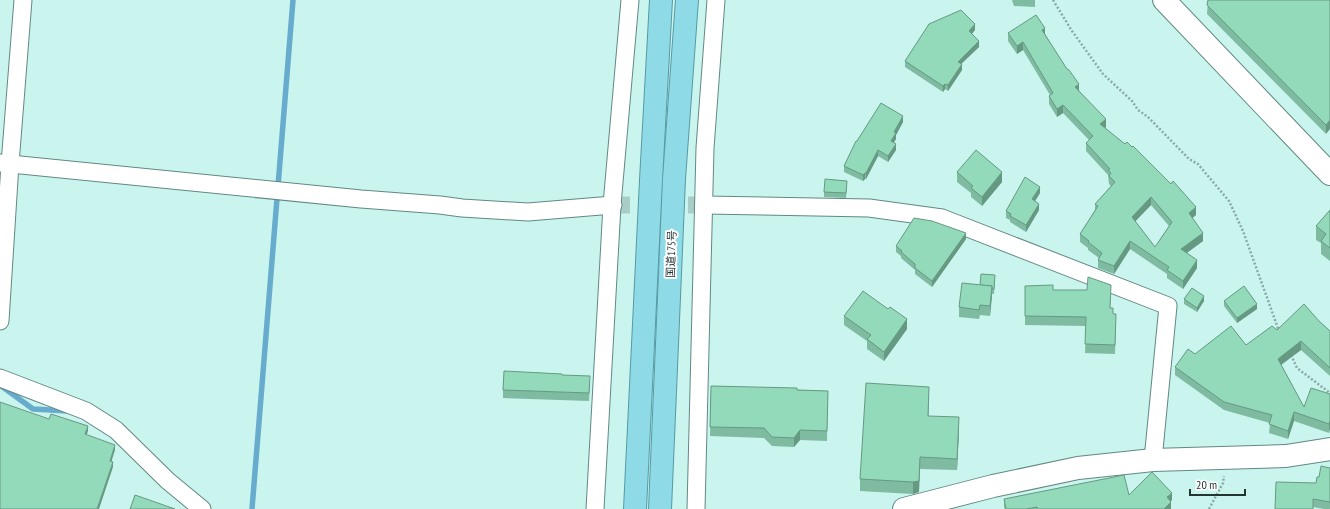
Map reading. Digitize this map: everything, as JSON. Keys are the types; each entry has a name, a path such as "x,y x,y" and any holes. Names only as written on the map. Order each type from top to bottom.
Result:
{"highway":[{"path":"635,509 651,172 661,0"},
{"name":"国道175号","path":"660,509 674,179 687,0"}],"street":[{"path":"0,321 5,164 22,0"},
{"path":"595,509 613,205 630,0"},
{"path":"696,509 705,148 716,0"},
{"path":"1164,0 1330,174"},
{"path":"5,164 462,208 528,212 613,205"},
{"path":"704,205 869,208 942,218 1168,306 1153,460"},
{"path":"0,378 86,411 116,430 168,481 202,509"},
{"path":"904,509 993,486 1078,468 1153,460 1286,456 1330,449"}],"path":[{"path":"1053,0 1072,31 1103,74 1189,159 1198,164 1229,201 1243,231 1280,335"},
{"path":"1291,355 1298,368 1330,393"},
{"path":"1209,509 1223,483 1225,458"}],"building":[{"path":"1208,0 1330,0 1330,120 1326,125 1207,5"},
{"path":"961,10 975,24 969,31 979,41 958,62 962,64 948,85 945,84 943,86 905,61 929,24"},
{"path":"1036,15 1045,28 1042,30 1067,69 1079,84 1075,87 1106,119 1100,124 1125,144 1127,142 1132,147 1133,146 1171,184 1173,181 1196,207 1189,213 1203,233 1181,249 1197,260 1183,281 1167,270 1169,267 1130,241 1114,266 1098,260 1102,253 1080,234 1098,206 1095,204 1115,182 1109,176 1111,173 1108,170 1110,169 1086,143 1093,136 1063,105 1057,109 1049,96 1053,93 1023,42 1017,46 1008,33","holes":["1151,197 1172,222 1155,247 1132,217"]},
{"path":"881,103 903,116 891,141 896,144 888,156 878,150 866,173 863,175 844,166 856,141"},
{"path":"976,150 1002,172 982,197 971,188 973,186 957,172"},
{"path":"1025,177 1040,187 1032,199 1039,204 1026,225 1010,216 1011,214 1006,211"},
{"path":"825,179 847,181 846,193 824,192"},
{"path":"1330,210 1330,248 1321,241 1326,234 1316,226"},
{"path":"914,218 932,221 966,233 932,281 915,268 915,264 896,246"},
{"path":"981,274 995,275 994,289 992,289 992,286 980,285"},
{"path":"1088,277 1111,285 1110,308 1113,308 1113,314 1116,314 1115,345 1085,344 1086,317 1025,316 1025,286 1053,285 1053,290 1087,290"},
{"path":"962,283 992,286 990,306 980,305 979,310 959,307"},
{"path":"1244,286 1257,304 1237,318 1224,301"},
{"path":"1192,288 1204,296 1197,308 1184,299"},
{"path":"863,291 888,309 890,307 907,319 884,352 867,339 871,335 844,316"},
{"path":"1304,304 1330,331 1330,368 1301,341 1278,359 1304,407 1311,388 1330,394 1329,424 1294,412 1288,431 1269,424 1272,415 1224,402 1175,367 1188,349 1195,354 1231,326 1246,345 1272,326 1277,330"},
{"path":"504,371 590,376 589,393 503,390"},
{"path":"866,383 929,387 928,416 959,417 957,459 920,457 919,481 913,482 860,479"},
{"path":"711,386 797,388 797,390 828,391 827,431 800,430 794,438 772,437 764,428 710,427"},
{"path":"0,402 49,419 51,414 88,426 85,434 115,445 110,461 113,462 97,509 0,509"},
{"path":"1321,466 1330,468 1330,502 1313,499 1313,509 1275,509 1276,482 1316,483"},
{"path":"1152,472 1172,493 1167,497 1171,502 1164,509 1038,509 1037,507 1026,509 1006,509 1004,499 1124,475 1129,495"},
{"path":"135,495 175,509 130,509"}],"waterway":[{"path":"252,509 293,0"},
{"path":"0,385 33,409 68,411"}],"tunnel":[{"path":"613,205 704,205"}]}
